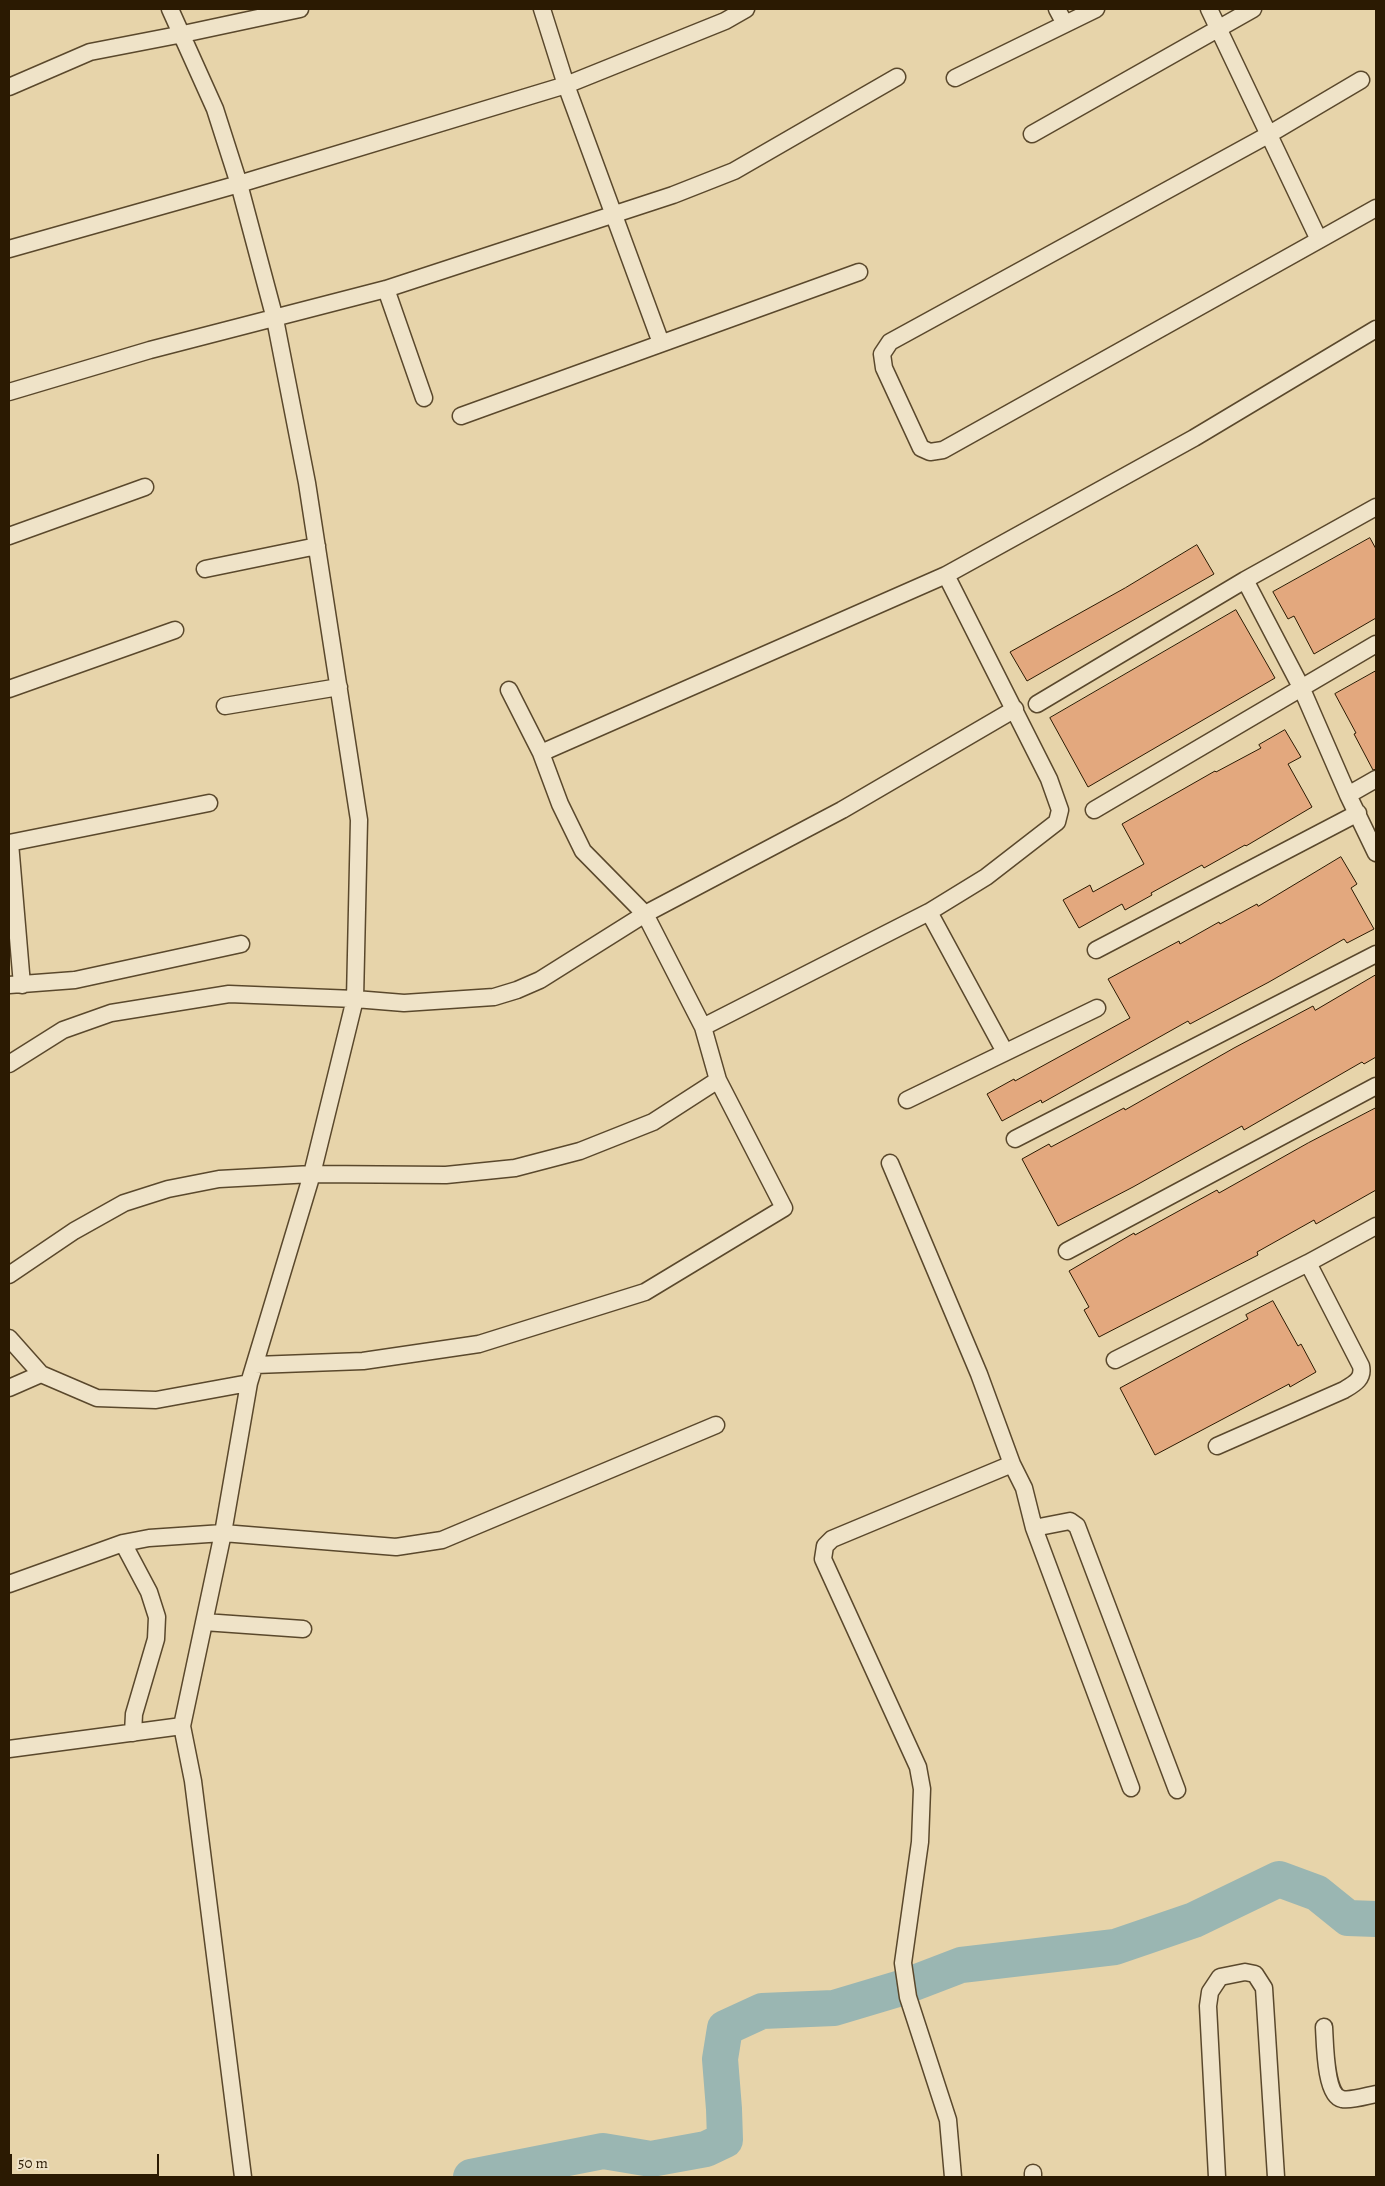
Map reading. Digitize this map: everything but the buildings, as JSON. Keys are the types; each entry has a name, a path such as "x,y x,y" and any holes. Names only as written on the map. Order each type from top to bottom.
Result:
{"street":[{"path":"170,9 183,34 215,109 239,184 275,319 307,483 359,820 355,999 312,1174 249,1383 223,1533 182,1726 194,1791 243,2177"},
{"path":"9,87 90,52 300,9"},
{"path":"542,9 566,85 612,215 661,343"},
{"path":"9,250 239,184 566,85 725,21 746,9"},
{"path":"1057,9 1065,24"},
{"path":"955,78 1096,9"},
{"path":"1209,9 1318,240"},
{"path":"1032,134 1253,9"},
{"path":"9,392 150,350 386,289 612,215 734,171 897,77"},
{"path":"1361,80 1268,135 890,342 882,354 884,368 921,448 930,452 943,450 1376,208"},
{"path":"461,416 859,272"},
{"path":"386,289 424,398"},
{"path":"541,754 946,575 1194,438 1376,329"},
{"path":"9,536 145,487"},
{"path":"1037,704 1245,580 1376,507"},
{"path":"205,569 317,546"},
{"path":"702,1027 928,912 986,877 1057,822 1060,810 1049,780 946,575"},
{"path":"1245,580 1301,688 1376,853"},
{"path":"9,689 175,630"},
{"path":"1094,810 1376,644"},
{"path":"225,706 339,687"},
{"path":"255,1365 363,1361 479,1344 645,1292 784,1208 718,1080 702,1027 645,914 583,852 560,804 541,754 509,690"},
{"path":"9,1064 63,1030 111,1013 229,994 355,999 404,1004 494,997 517,990 540,980 645,914 842,810 1015,709"},
{"path":"1348,795 1376,779"},
{"path":"209,803 10,843 16,985 75,980 241,944"},
{"path":"1096,950 1358,814"},
{"path":"928,912 1005,1052"},
{"path":"1015,1139 1376,954"},
{"path":"907,1100 1097,1008"},
{"path":"9,1275 74,1231 124,1203 168,1190 219,1179 312,1174 446,1175 515,1168 580,1151 653,1122 718,1080"},
{"path":"1066,1251 1376,1086"},
{"path":"890,1163 979,1374 1012,1464 1024,1488 1034,1528 1131,1788"},
{"path":"1115,1360 1308,1263 1376,1226"},
{"path":"1217,1446 1344,1390 1361,1378 1363,1374 1361,1366 1308,1263"},
{"path":"9,1338 42,1374 97,1398 156,1400 249,1383"},
{"path":"9,1388 42,1374"},
{"path":"9,1584 123,1543 149,1538 223,1533 396,1547 442,1540 716,1425"},
{"path":"953,2177 948,2120 908,1997 903,1963 920,1842 922,1789 918,1767 823,1559 825,1546 832,1538 1012,1464"},
{"path":"1034,1528 1070,1521 1077,1526 1177,1790"},
{"path":"123,1543 149,1592 157,1617 156,1639 134,1714 133,1733"},
{"path":"204,1622 303,1629"},
{"path":"9,1749 182,1726"},
{"path":"1216,2177 1208,2006 1210,1992 1220,1977 1245,1972 1255,1974 1264,1988 1276,2177"},
{"path":"1324,2027 1329,2079 1331,2089 1337,2097 1342,2100 1376,2094"}],"waterway":[{"path":"471,2177 603,2151 651,2159 706,2149 725,2140 720,2059 725,2028 762,2011 834,2008 901,1988 961,1965 1115,1947 1194,1920 1279,1879 1317,1893 1348,1918 1376,1919"}]}
